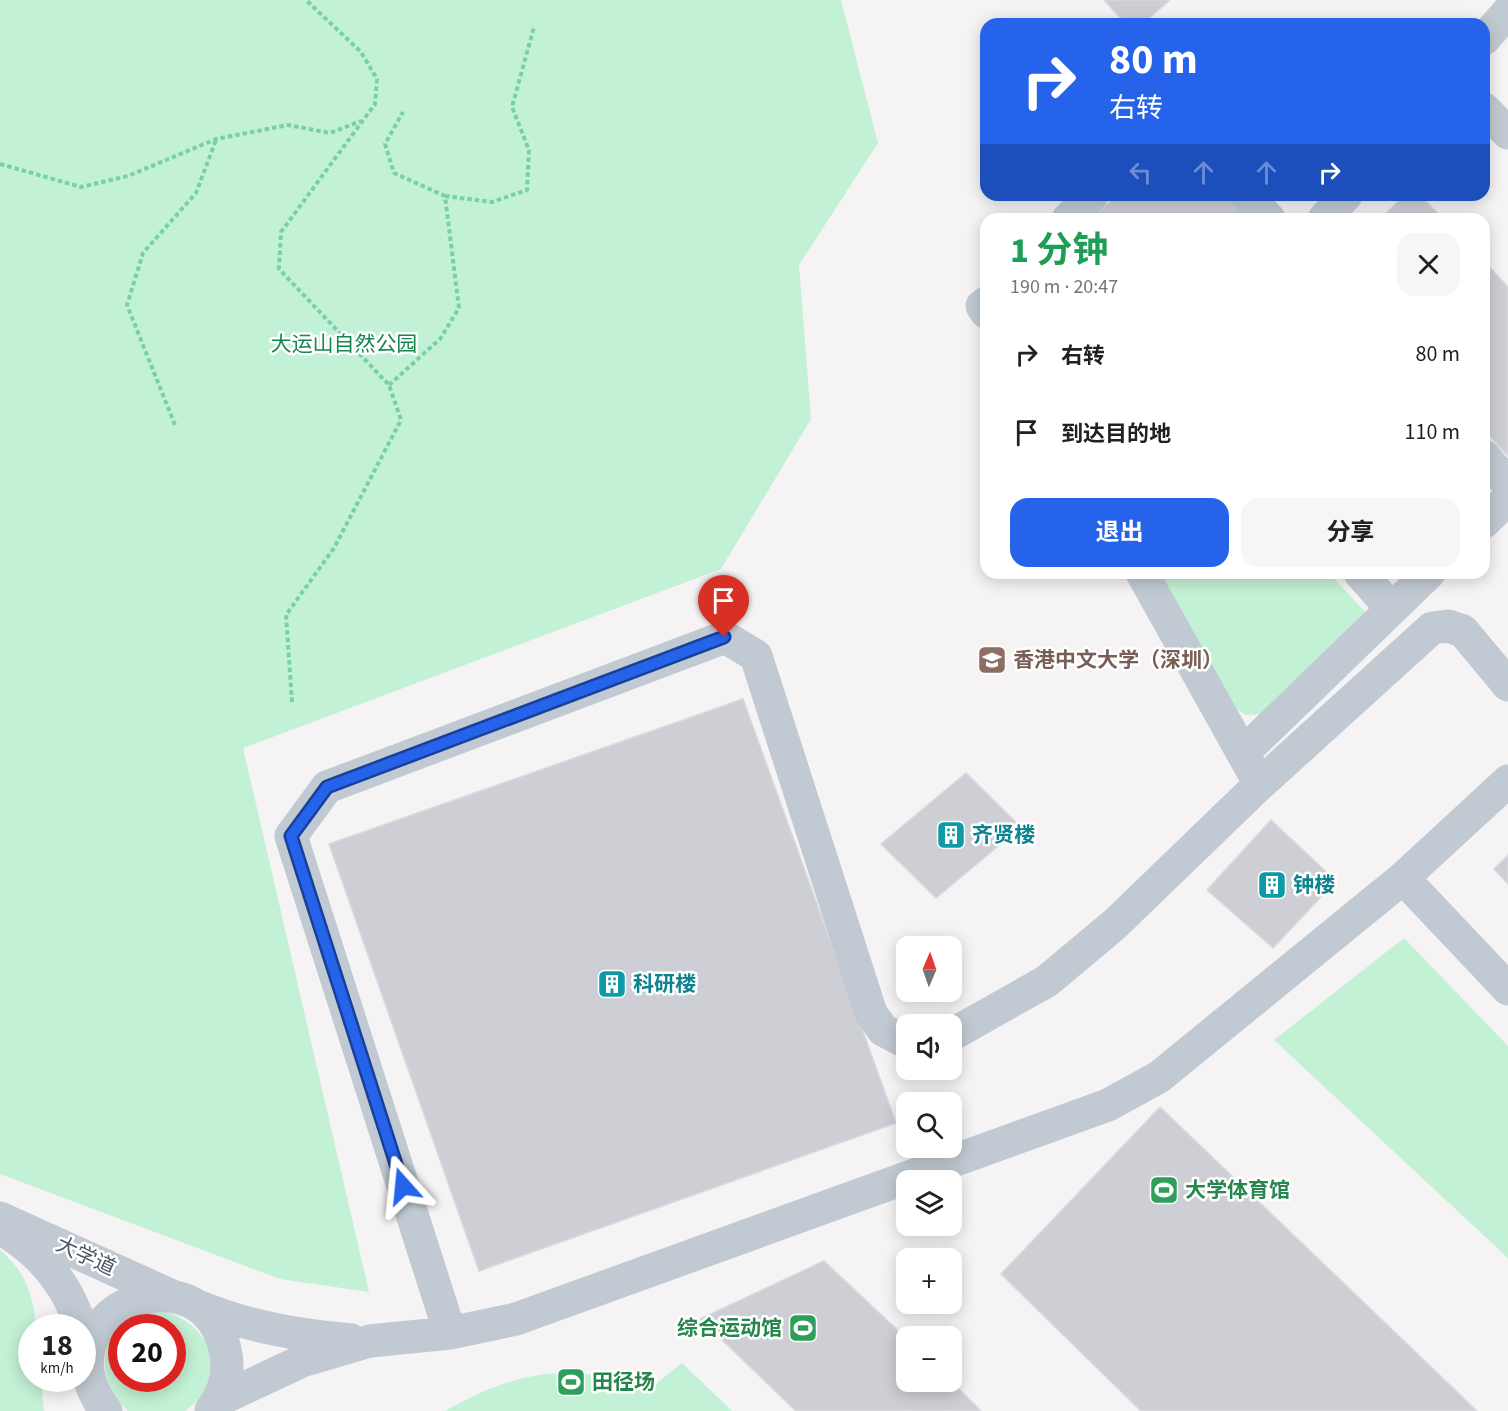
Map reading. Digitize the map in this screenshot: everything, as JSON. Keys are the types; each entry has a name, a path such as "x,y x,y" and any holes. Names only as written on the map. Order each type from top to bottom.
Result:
{"street":[{"path":"1490,32 1508,12"},
{"path":"1490,115 1508,133"},
{"path":"1074,213 1086,201"},
{"path":"1252,201 1263,213"},
{"path":"1330,213 1340,201"},
{"path":"1490,463 1508,483"},
{"path":"1490,516 1508,499"},
{"path":"1145,579 1244,752 1259,785"},
{"path":"1365,579 1391,608"},
{"path":"1244,752 1422,579"},
{"path":"962,1029 1047,981 1114,924 1259,785 1432,628 1448,626 1463,631 1508,685"},
{"path":"450,1333 291,836 327,787 724,637 756,656 871,1013 883,1029 896,1036"},
{"path":"214,1406 302,1360 370,1341 450,1333 516,1319 1108,1105 1159,1077 1403,878 1508,781"},
{"path":"1403,878 1508,989"},
{"name":"大学道","path":"0,1218 182,1300 210,1318 223,1338 228,1360 226,1381 214,1406"},
{"name":"大学道","path":"0,1227 44,1261 61,1282 76,1314"},
{"name":"大学道","path":"96,1332 108,1315 127,1302 148,1295 182,1300"},
{"path":"182,1300 231,1320 275,1331 370,1341"},
{"name":"大学道","path":"88,1392 90,1411"},
{"name":"大学道","path":"95,1392 96,1398 106,1411"}],"path":[{"path":"292,702 286,615 334,548 401,420 389,385 279,269 281,231 375,104 377,79 361,52 306,0"},
{"path":"403,112 385,144 394,173 444,196 492,202 527,190 529,150 512,107 534,27"},
{"path":"0,164 81,187 128,176 216,140 288,126 330,134 362,121"},
{"path":"175,425 127,305 143,253 196,193 216,140"},
{"path":"389,385 440,339 459,308 444,196"}],"green space":[{"name":"大运山自然公园","path":"0,0 841,0 878,143 799,265 811,419 721,569 243,748 369,1292 280,1279 0,1174"},
{"path":"1159,579 1335,579 1368,615 1265,714 1246,715 1227,703"},
{"path":"1404,938 1508,1046 1508,1258 1274,1040"},
{"path":"0,1250 16,1267 27,1285 34,1314 18,1314 18,1392 42,1392 44,1411 0,1411"},
{"path":"162,1311 170,1314 148,1314"},
{"path":"186,1322 194,1327 204,1340 210,1354 212,1368 208,1383 199,1398 185,1411 128,1411 113,1392 186,1392"},
{"path":"108,1345 108,1381 105,1366"},
{"name":"田径场","path":"682,1363 732,1411 445,1411 498,1386 546,1374 595,1375 652,1387"}],"building":[{"path":"1104,0 1170,0 1149,18 1120,18"},
{"path":"1110,201 1235,201 1246,213 1098,213"},
{"path":"1399,201 1426,201 1437,213 1386,213"},
{"path":"1490,268 1508,287 1508,456 1490,436"},
{"name":"科研楼","path":"743,699 896,1123 479,1271 329,844"},
{"name":"齐贤楼","path":"966,773 1021,827 936,898 881,844"},
{"name":"钟楼","path":"1271,820 1336,881 1273,948 1207,890"},
{"path":"1508,855 1508,884 1494,869"},
{"name":"大学体育馆","path":"1160,1107 1477,1411 1141,1411 1001,1274"},
{"name":"综合运动馆","path":"824,1261 896,1329 896,1392 962,1392 981,1411 796,1411 700,1319"}],"place":[{"name":"香港中文大学（深圳）","path":"992,660"},
{"name":"齐贤楼","path":"951,835"},
{"name":"钟楼","path":"1272,885"},
{"name":"科研楼","path":"612,984"},
{"name":"大学体育馆","path":"1164,1190"},
{"name":"综合运动馆","path":"803,1328"},
{"name":"田径场","path":"571,1382"}],"route":[{"path":"403,1186 291,836 327,787 724,637"}]}
